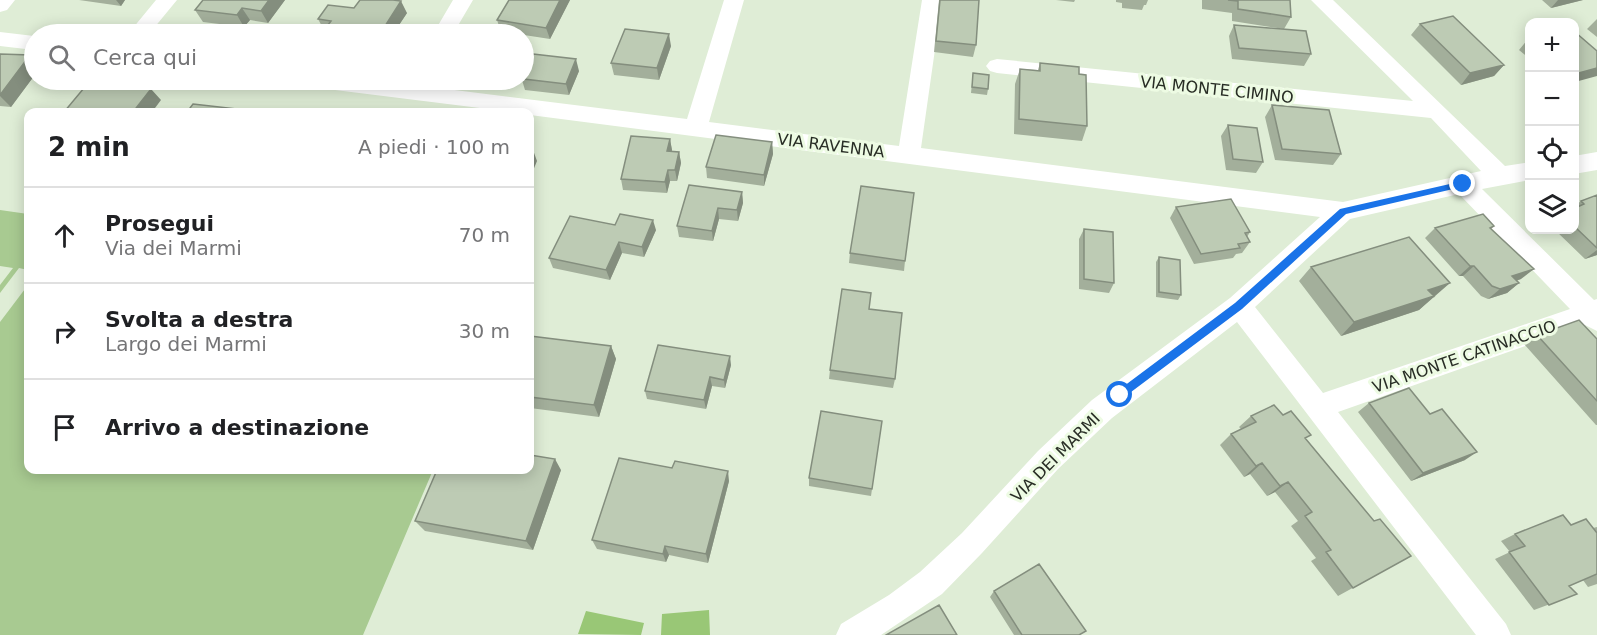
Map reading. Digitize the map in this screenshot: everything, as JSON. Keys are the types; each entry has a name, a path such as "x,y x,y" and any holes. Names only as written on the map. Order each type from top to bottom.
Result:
{"street":[{"path":"0,5 5,0"},
{"path":"147,24 167,0"},
{"path":"449,24 463,0"},
{"path":"696,127 734,0"},
{"path":"909,155 932,0"},
{"path":"1322,0 1437,111 1500,176"},
{"path":"0,39 24,42"},
{"name":"VIA MONTE CIMINO","path":"997,66 1437,111"},
{"name":"VIA RAVENNA","path":"448,90 696,127 1343,211"},
{"path":"1579,164 1597,161"},
{"path":"1343,211 1525,172"},
{"path":"1463,184 1595,314"},
{"name":"VIA DEI MARMI","path":"852,635 900,606 932,583 966,550 1048,459 1096,415 1239,306 1343,211"},
{"path":"1239,306 1495,635"},
{"name":"VIA MONTE CATINACCIO","path":"1331,402 1595,314"}],"shaded area":[{"path":"0,210 24,213 24,269 19,268 0,293 0,285 13,268 0,266"},
{"path":"24,290 24,474 431,474 363,635 0,635 0,322"},
{"path":"709,610 710,635 661,635 662,614"},
{"path":"586,611 644,623 641,635 578,634"}],"building":[{"path":"203,0 269,0 261,11 242,8 237,15 195,10"},
{"path":"360,0 401,1 386,24 329,24 331,21 318,19 328,5 354,8"},
{"path":"509,0 560,0 546,28 534,26 534,24 497,20"},
{"path":"940,0 979,0 976,45 936,41"},
{"path":"1228,0 1290,0 1291,17 1238,9 1238,1"},
{"path":"1453,16 1504,65 1470,73 1420,24"},
{"path":"1234,25 1306,31 1311,54 1239,48"},
{"path":"625,29 669,34 657,68 611,63"},
{"path":"1579,35 1597,51 1597,68 1579,73"},
{"path":"0,54 24,55 24,63 0,95"},
{"path":"534,54 576,59 566,84 534,80"},
{"path":"1040,63 1079,67 1079,74 1086,75 1087,126 1019,119 1020,69 1040,71"},
{"path":"973,73 989,75 988,89 972,87"},
{"path":"82,90 150,90 136,108 67,108"},
{"path":"193,104 228,108 190,108"},
{"path":"1272,105 1329,110 1341,154 1282,149"},
{"path":"1228,125 1257,128 1263,162 1233,159"},
{"path":"716,135 772,142 764,175 706,167"},
{"path":"631,136 670,139 667,151 679,152 675,170 668,170 665,182 621,179"},
{"path":"689,185 742,192 737,210 718,208 712,231 677,226"},
{"path":"861,186 914,193 905,261 850,253"},
{"path":"1597,195 1597,248 1579,231 1579,206 1584,204 1581,201"},
{"path":"1231,199 1250,232 1245,233 1250,242 1238,244 1240,248 1201,254 1176,207"},
{"path":"620,214 653,220 642,247 619,242 606,270 549,258 570,216 615,225"},
{"path":"1483,214 1494,226 1490,228 1534,269 1512,276 1519,283 1500,289 1492,286 1435,228"},
{"path":"1084,229 1113,232 1114,283 1084,279"},
{"path":"1409,237 1450,283 1428,290 1434,296 1354,322 1311,267"},
{"path":"1159,257 1180,260 1181,295 1159,292"},
{"path":"842,289 871,293 869,309 902,313 895,379 830,370"},
{"path":"1579,320 1597,339 1597,401 1537,335"},
{"path":"534,336 611,346 594,405 534,398"},
{"path":"658,345 730,356 724,380 710,377 704,400 645,391"},
{"path":"1409,388 1430,414 1442,409 1477,452 1423,473 1369,403"},
{"path":"1274,405 1283,415 1291,411 1311,435 1305,438 1374,521 1380,519 1411,556 1353,588 1326,552 1331,550 1305,516 1312,512 1288,482 1280,486 1262,463 1256,466 1231,434 1256,422 1251,416"},
{"path":"821,411 882,421 872,489 809,478"},
{"path":"534,456 555,459 526,541 415,521 435,474 534,474"},
{"path":"619,458 672,468 675,461 728,471 706,554 665,546 663,554 592,540"},
{"path":"1563,515 1571,525 1586,519 1597,533 1597,574 1569,586 1577,594 1549,605 1509,552 1525,546 1515,534"},
{"path":"1039,564 1086,631 1079,635 1022,635 994,591"},
{"path":"939,605 957,635 886,635"}],"route":[{"path":"1120,395 1239,306 1343,211 1463,184"}]}
